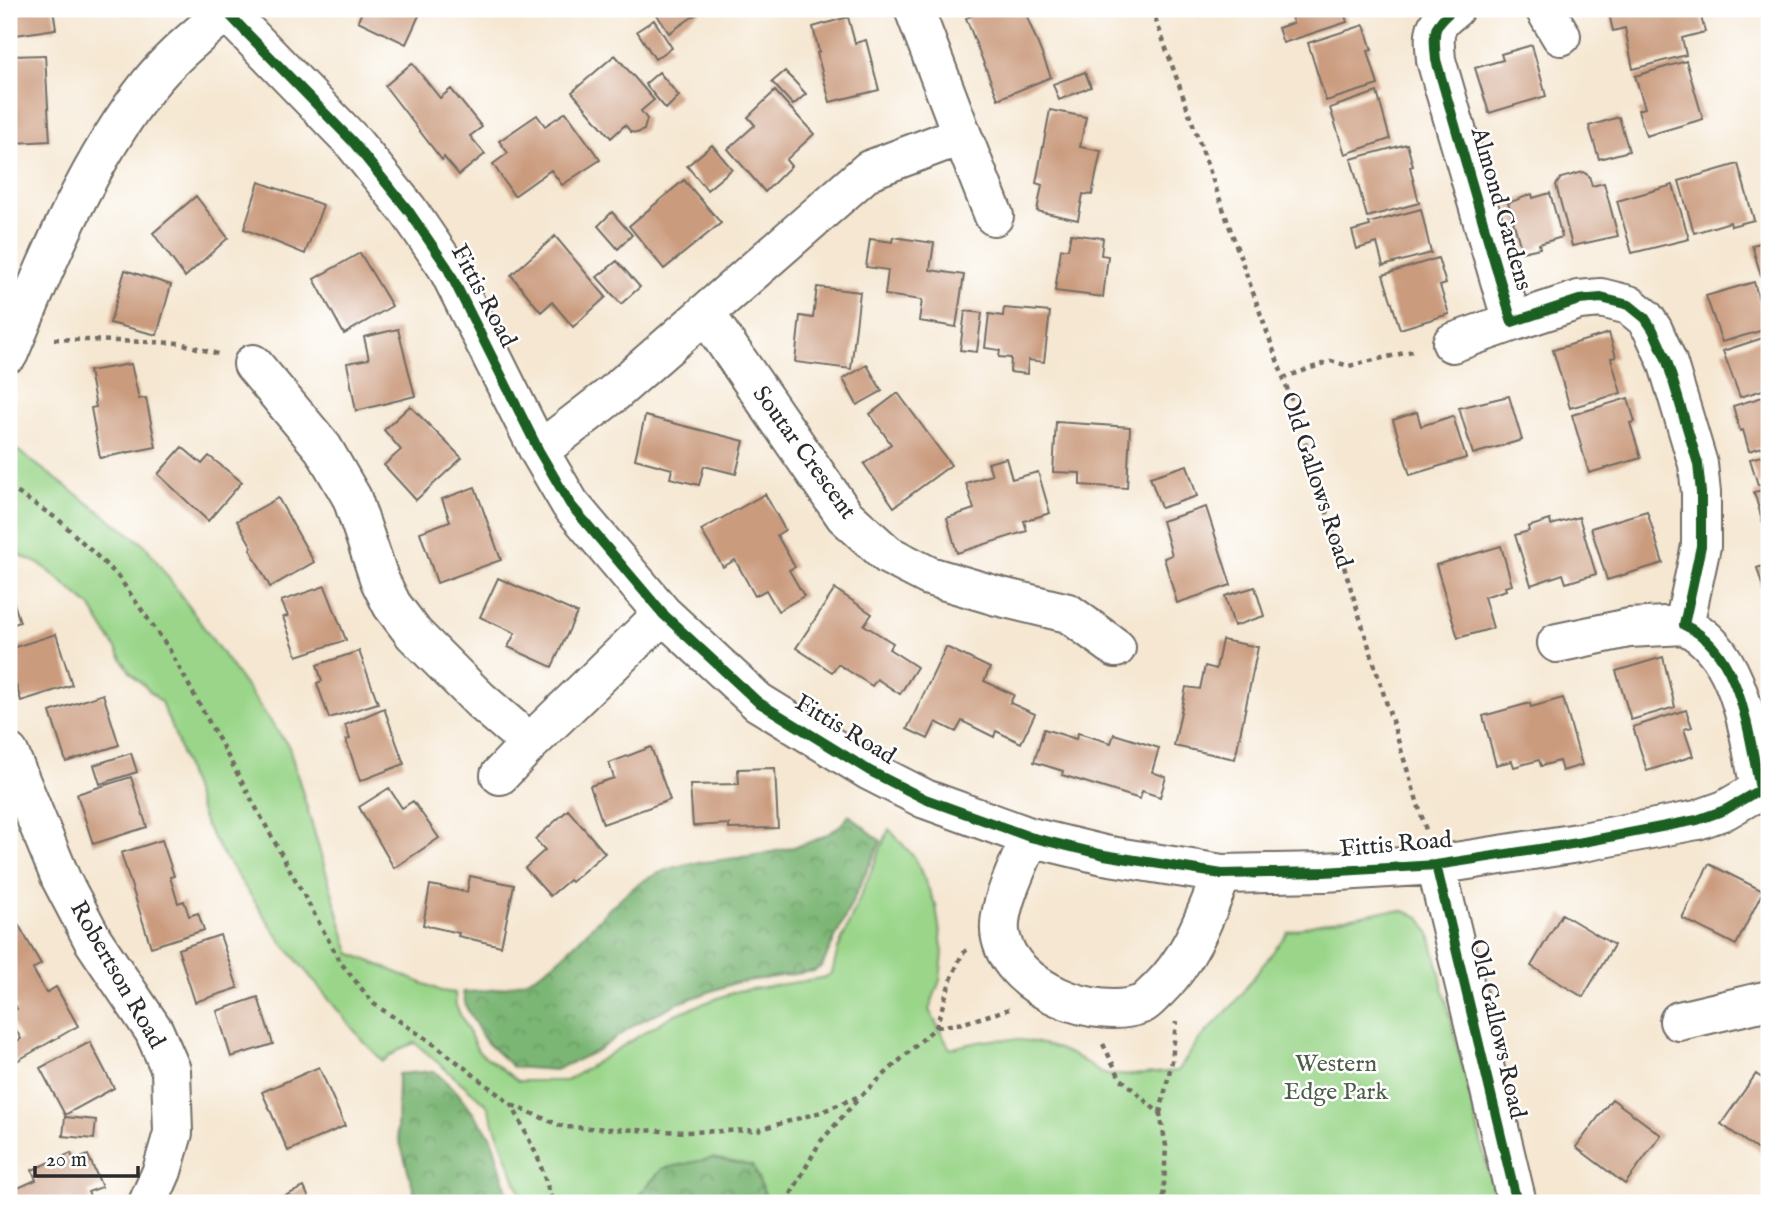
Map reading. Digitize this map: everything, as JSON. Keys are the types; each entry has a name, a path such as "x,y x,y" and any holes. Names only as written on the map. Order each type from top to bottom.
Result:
{"street":[{"path":"914,9 994,216"},
{"name":"Almond Gardens","path":"1454,9 1435,26 1433,37 1436,60 1512,321"},
{"path":"12,345 76,202 122,121 152,81 186,45 227,10"},
{"name":"Fittis Road","path":"227,10 353,142 408,210 447,267 539,451 570,504 663,614 758,702 870,771 925,799 1030,837 1104,855 1222,874 1324,872 1436,864 1578,843 1698,820 1725,810 1754,793 1765,794"},
{"path":"539,451 614,393 869,170 962,135"},
{"name":"Almond Gardens","path":"1452,343 1579,300 1601,298 1629,305 1646,318 1667,361 1698,464 1701,546 1684,625"},
{"name":"Soutar Crescent","path":"705,313 845,516 888,555 929,576 1068,613 1116,648"},
{"path":"253,364 323,448 352,498 380,581 392,605 414,634 481,700 530,743"},
{"path":"500,775 663,614"},
{"path":"1557,643 1629,628 1684,625 1700,632 1714,645 1731,676 1765,794"},
{"name":"Robertson Road","path":"9,753 61,879 93,940 154,1031 171,1070 173,1133 162,1171 148,1203"},
{"path":"1030,837 1000,916 1001,939 1012,960 1034,984 1069,1000 1110,1009 1144,1004 1175,974 1198,934 1222,874"},
{"name":"Old Gallows Road","path":"1436,864 1517,1203"},
{"path":"1679,1021 1769,1000"}],"path":[{"path":"12,345 180,343 253,364"},
{"path":"1283,378 1334,360 1349,366 1452,343"},
{"path":"9,487 58,520 117,575 168,647 341,963 374,1004 438,1047 512,1105 564,1127 687,1132 758,1130 821,1112 862,1095"},
{"path":"786,1203 820,1142 862,1095 936,1027 962,954 1000,916"},
{"path":"1163,1203 1166,1146 1160,1114 1177,1025 1175,974"},
{"path":"936,1027 1069,1000 1121,1077 1160,1114"},
{"path":"512,1105 538,1158 553,1203"}],"green space":[{"name":"Western Edge Park","path":"17,450 145,545 289,747 350,953 441,991 455,993 456,1006 478,1051 518,1081 566,1081 673,1015 737,991 811,980 832,973 838,949 889,829 915,858 936,906 943,953 940,980 929,1010 950,1049 982,1041 1013,1039 1059,1049 1108,1075 1178,1071 1199,1040 1232,1006 1288,932 1384,911 1404,911 1420,917 1430,934 1496,1203 524,1203 487,1105 415,1043 383,1061 363,1041 281,941 222,853 204,822 161,702 130,672 90,606 43,566 9,550 9,464"},
{"path":"849,815 881,841 822,966 814,971 734,983 676,1004 637,1023 597,1051 555,1070 513,1067 485,1041 466,1007 463,992 508,986 540,973 567,952 627,892 644,880 687,864 775,852 798,846 837,828"},
{"path":"434,1071 457,1092 492,1138 510,1203 414,1203 414,1191 397,1132 398,1074"},
{"path":"712,1158 753,1166 766,1197 763,1203 632,1203 662,1169"}],"building":[{"path":"9,9 53,9 56,29 9,36"},
{"path":"363,9 422,9 406,44 358,21"},
{"path":"653,9 700,9 701,11 669,33"},
{"path":"989,9 1024,9 1051,77 998,99 966,18"},
{"path":"1289,9 1343,9 1347,22 1283,43 1278,28 1293,23"},
{"path":"1608,9 1672,9 1673,15 1699,9 1705,32 1682,38 1686,55 1633,69 1625,28 1613,31"},
{"path":"848,17 855,43 866,40 879,90 830,102 813,27"},
{"path":"654,20 672,48 655,59 637,31"},
{"path":"1364,25 1372,50 1368,51 1378,85 1326,101 1308,43"},
{"path":"1532,45 1546,96 1489,113 1475,68 1503,60 1501,54"},
{"path":"45,55 50,141 15,143 15,135 9,135 9,99 13,98 10,56"},
{"path":"615,55 654,100 641,111 647,119 644,130 631,132 625,125 611,138 572,92"},
{"path":"1686,61 1703,119 1646,136 1638,110 1645,108 1635,76"},
{"path":"412,63 440,98 451,89 482,127 470,136 485,154 459,175 444,157 442,160 385,86"},
{"path":"785,71 806,94 793,105 772,82"},
{"path":"659,72 679,96 666,109 645,84"},
{"path":"1085,72 1091,87 1059,100 1053,84"},
{"path":"775,91 814,134 786,160 791,166 765,192 728,149 755,125 748,117"},
{"path":"1377,92 1390,139 1345,154 1330,108"},
{"path":"1050,110 1086,117 1080,147 1101,151 1092,195 1083,194 1078,220 1037,211 1042,185 1036,183"},
{"path":"566,112 600,160 562,185 551,170 514,196 493,164 508,153 499,141 537,115 545,126"},
{"path":"1619,117 1629,151 1599,159 1589,126"},
{"path":"1407,144 1419,203 1367,217 1351,159"},
{"path":"712,145 732,169 707,190 687,166"},
{"path":"1738,164 1754,220 1731,226 1730,222 1694,233 1679,181"},
{"path":"1583,172 1589,176 1592,186 1604,183 1618,236 1572,246 1556,185 1561,178"},
{"path":"684,180 721,223 664,269 629,226"},
{"path":"259,182 323,205 305,254 244,229"},
{"path":"1673,185 1689,239 1632,253 1617,201"},
{"path":"1550,193 1562,237 1539,244 1540,248 1522,252 1508,203 1532,194 1533,198"},
{"path":"196,196 228,238 185,277 153,233"},
{"path":"1421,209 1431,253 1383,266 1377,243 1357,249 1352,231 1370,226 1369,223"},
{"path":"612,212 632,235 618,249 598,226"},
{"path":"1071,234 1103,238 1101,255 1108,256 1103,297 1055,291 1061,249 1068,249"},
{"path":"555,236 606,297 573,327 552,302 541,312 511,275"},
{"path":"893,237 934,243 930,270 964,275 956,327 919,321 922,300 885,295 888,270 866,267 870,239 892,242"},
{"path":"1769,241 1769,274 1761,276 1752,245"},
{"path":"360,253 392,306 344,334 314,279"},
{"path":"1438,258 1446,284 1440,286 1449,314 1400,329 1383,275"},
{"path":"617,261 640,287 621,304 597,277"},
{"path":"125,270 171,285 157,335 110,323"},
{"path":"1754,282 1767,329 1722,342 1706,296"},
{"path":"817,287 860,292 851,369 795,362 800,316 813,318"},
{"path":"1004,308 1050,312 1044,362 1028,360 1027,374 1010,372 1011,358 999,357 1000,350 985,348 989,314 1003,316"},
{"path":"965,311 982,313 977,352 960,350"},
{"path":"398,329 415,396 356,411 347,363 369,359 364,337"},
{"path":"1609,333 1616,357 1611,358 1621,393 1570,408 1553,350"},
{"path":"1769,336 1769,388 1740,397 1723,351"},
{"path":"131,364 139,399 146,398 156,447 100,458 91,408 96,407 89,371"},
{"path":"867,365 882,391 857,405 843,379"},
{"path":"898,393 951,465 894,507 864,464 891,444 870,414"},
{"path":"1769,395 1769,445 1749,451 1733,406"},
{"path":"1509,396 1522,440 1473,454 1459,408"},
{"path":"1628,398 1635,422 1630,423 1641,458 1589,473 1572,415"},
{"path":"410,406 462,458 416,500 384,465 401,450 384,430"},
{"path":"1417,412 1421,426 1453,416 1466,458 1410,475 1393,420"},
{"path":"645,416 744,441 736,474 704,466 699,485 670,478 672,469 635,459"},
{"path":"1056,422 1130,427 1127,488 1080,485 1080,473 1053,472"},
{"path":"182,447 202,464 209,456 242,482 208,521 158,474"},
{"path":"1769,454 1769,521 1763,523 1754,492 1763,490 1762,484 1758,485 1750,459"},
{"path":"1006,458 1012,479 1038,472 1050,513 1024,521 1027,531 957,553 947,518 974,509 966,483 992,475 988,463"},
{"path":"1187,465 1197,496 1161,508 1150,477"},
{"path":"475,487 501,560 437,583 420,532 450,521 442,499"},
{"path":"765,494 785,530 777,535 795,567 789,570 804,596 778,611 766,590 755,596 735,560 723,567 701,530"},
{"path":"278,498 314,562 270,587 237,521"},
{"path":"1206,507 1231,585 1177,603 1164,558 1172,555 1162,521"},
{"path":"1647,511 1663,563 1607,580 1591,528"},
{"path":"1579,517 1596,574 1566,583 1563,574 1531,585 1515,535 1529,531 1528,527 1550,520 1551,525"},
{"path":"1501,546 1512,585 1505,587 1506,590 1484,597 1493,628 1458,638 1436,565"},
{"path":"1769,564 1769,600 1767,601 1757,568"},
{"path":"498,578 577,613 552,667 508,647 515,633 480,617"},
{"path":"325,586 346,640 297,656 283,617 288,616 281,601"},
{"path":"1255,587 1264,616 1234,626 1225,596"},
{"path":"9,588 20,622 9,626"},
{"path":"835,589 872,614 864,625 893,643 889,649 917,667 900,694 877,679 872,686 838,664 832,672 796,648"},
{"path":"56,634 72,685 21,701 9,663 9,649"},
{"path":"1222,640 1258,647 1235,759 1174,746 1186,687 1200,689 1205,666 1216,669"},
{"path":"946,647 990,668 984,681 1014,695 1010,703 1035,714 1021,743 996,731 994,737 962,721 956,732 936,722 928,739 907,729"},
{"path":"359,651 378,703 329,718 317,683 322,681 317,665"},
{"path":"1663,657 1675,707 1631,720 1616,671"},
{"path":"103,694 119,745 66,762 50,712"},
{"path":"1563,698 1582,765 1562,771 1559,761 1541,766 1539,760 1514,767 1512,761 1496,765 1483,716 1530,703 1531,707"},
{"path":"384,708 404,764 360,781 346,740 350,739 345,725"},
{"path":"1686,710 1692,727 1684,729 1693,756 1647,771 1633,727"},
{"path":"1044,729 1076,739 1078,733 1111,743 1114,734 1159,748 1152,772 1166,777 1160,797 1142,791 1140,799 1062,775 1063,771 1034,762"},
{"path":"651,747 670,800 603,824 590,786 614,778 609,763"},
{"path":"131,753 137,772 100,784 94,765"},
{"path":"775,768 778,828 729,829 729,824 693,826 690,785 739,784 738,769"},
{"path":"131,777 147,827 93,844 77,794"},
{"path":"389,788 402,808 413,801 439,838 394,868 359,807"},
{"path":"568,810 605,853 550,896 525,868 545,850 535,839"},
{"path":"162,840 174,876 170,877 178,903 184,901 189,916 198,913 204,930 151,947 121,853"},
{"path":"1709,864 1763,891 1736,945 1682,918"},
{"path":"470,876 514,885 501,946 423,925 430,885 467,892"},
{"path":"1562,914 1614,945 1583,997 1531,966"},
{"path":"18,924 41,964 33,969 46,993 56,987 78,1026 15,1062 9,1046 21,1039 9,1018 9,1014 17,1009 9,995 9,929"},
{"path":"220,935 238,988 195,1002 178,949"},
{"path":"258,997 273,1044 231,1057 217,1011"},
{"path":"90,1042 114,1088 65,1115 40,1068"},
{"path":"319,1067 345,1126 288,1151 262,1092"},
{"path":"1756,1074 1769,1083 1769,1158 1721,1124"},
{"path":"1612,1099 1661,1135 1625,1184 1576,1147"},
{"path":"65,1117 96,1120 94,1139 63,1136"},
{"path":"71,1153 74,1161 88,1155 102,1187 88,1192 92,1200 83,1203 9,1203 9,1192 36,1180 32,1170"},
{"path":"304,1187 311,1203 268,1203 276,1200"}],"cycle path":[{"path":"228,9 226,11 353,142 408,210 447,267 539,451 570,504 663,614 758,702 870,771 925,799 1030,837 1104,855 1222,874 1324,872 1436,865 1578,843 1697,820 1725,810 1754,793 1769,794"},
{"path":"1454,9 1438,25 1436,60 1512,322 1579,300 1601,298 1629,305 1645,318 1667,361 1698,464 1701,493 1701,546 1684,625 1704,638 1731,675 1740,698 1761,793"},
{"path":"1436,865 1517,1203"}]}
